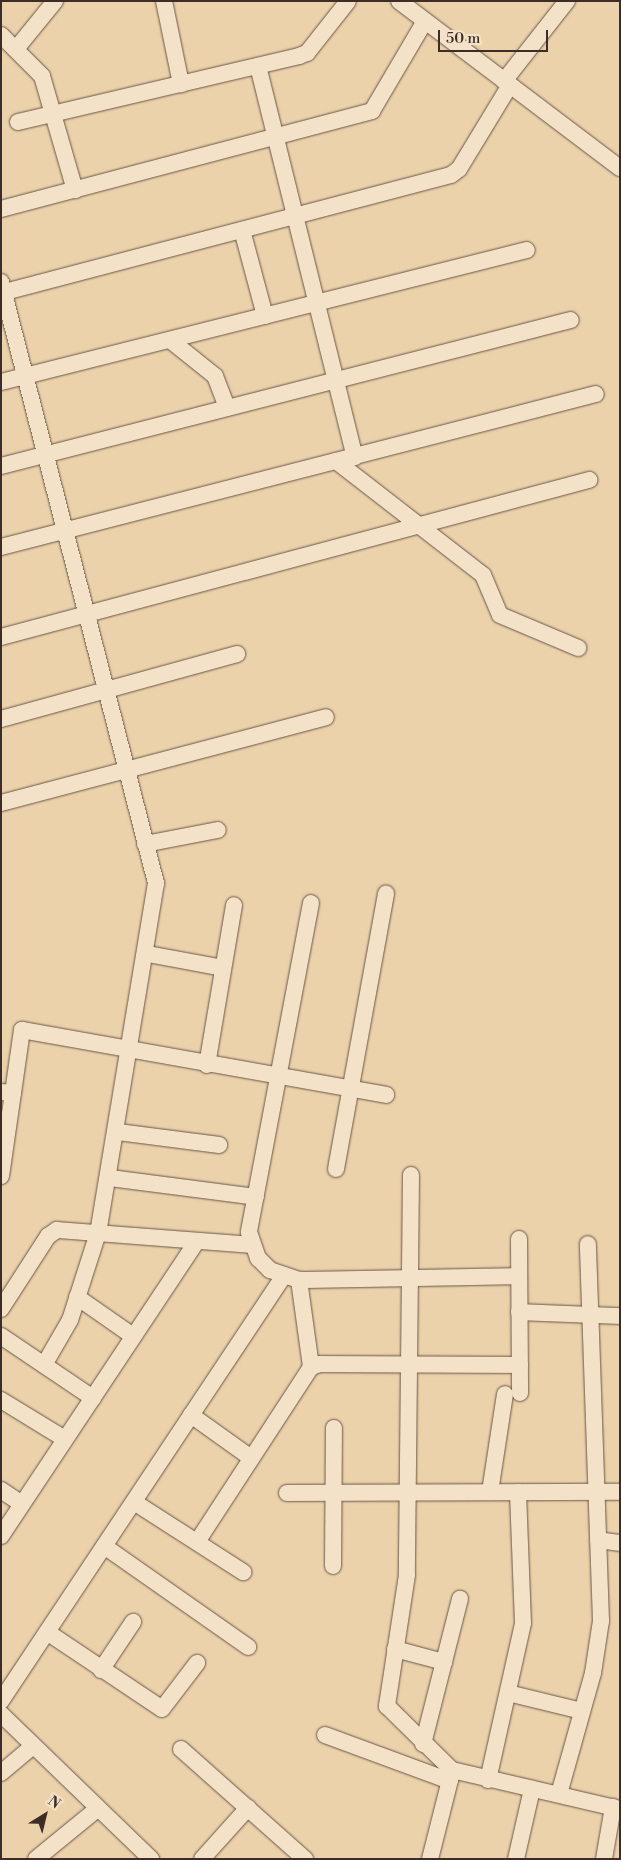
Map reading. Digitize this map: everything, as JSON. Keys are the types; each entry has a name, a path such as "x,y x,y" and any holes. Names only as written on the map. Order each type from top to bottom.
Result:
{"street":[{"path":"16,49 55,1"},
{"path":"164,1 181,84"},
{"path":"18,122 307,53 348,1"},
{"path":"399,1 620,168"},
{"path":"44,1365 63,1335 98,1233 110,1178 130,1048 148,954 156,883 62,531 2,289 242,230 450,175 459,168 507,83 567,1"},
{"path":"1,209 372,111 425,21"},
{"path":"1,36 40,72 55,113 75,190"},
{"path":"258,66 355,457"},
{"path":"242,230 265,316"},
{"path":"1,382 527,250"},
{"path":"1,466 571,320"},
{"path":"170,340 215,376 227,407"},
{"path":"1,547 596,394"},
{"path":"336,461 483,575 500,615 578,648"},
{"path":"1,637 589,480"},
{"path":"1,719 105,693 237,654"},
{"path":"1,803 326,716"},
{"path":"146,844 218,830"},
{"path":"336,1169 386,894"},
{"path":"311,903 256,1197 251,1245 270,1270 291,1278 519,1276"},
{"path":"206,1065 234,906"},
{"path":"148,954 223,968"},
{"path":"1,1176 7,1092 22,1030 130,1048 206,1065 386,1095"},
{"path":"118,1132 220,1145"},
{"path":"411,1175 408,1364 411,1492 407,1575 386,1706 451,1775"},
{"path":"110,1178 256,1197"},
{"path":"1,1308 52,1232 98,1233 251,1245"},
{"path":"490,1492 520,1364 519,1239"},
{"path":"1,1536 197,1241"},
{"path":"559,1794 582,1711 601,1621 593,1315 588,1244"},
{"path":"197,1542 311,1367 291,1278"},
{"path":"1,1701 191,1415 291,1278"},
{"path":"77,1297 133,1336"},
{"path":"519,1312 620,1316"},
{"path":"1,1336 92,1398"},
{"path":"311,1367 408,1364 520,1364"},
{"path":"1,1400 65,1439"},
{"path":"191,1415 251,1458"},
{"path":"333,1566 334,1428"},
{"path":"1,1490 22,1504"},
{"path":"488,1780 508,1693 524,1608 518,1492"},
{"path":"288,1493 620,1492"},
{"path":"134,1502 243,1572"},
{"path":"598,1540 620,1543"},
{"path":"104,1546 248,1647"},
{"path":"423,1744 460,1598"},
{"path":"100,1670 133,1622"},
{"path":"47,1632 100,1670 162,1709 197,1664"},
{"path":"395,1649 444,1662"},
{"path":"508,1693 582,1711"},
{"path":"1,1714 97,1809 151,1859"},
{"path":"326,1735 451,1775 559,1794 616,1808 604,1859"},
{"path":"1,1773 33,1746"},
{"path":"180,1749 305,1859"},
{"path":"430,1859 451,1775"},
{"path":"516,1859 532,1789"},
{"path":"202,1859 248,1808"},
{"path":"36,1859 97,1809"}]}
